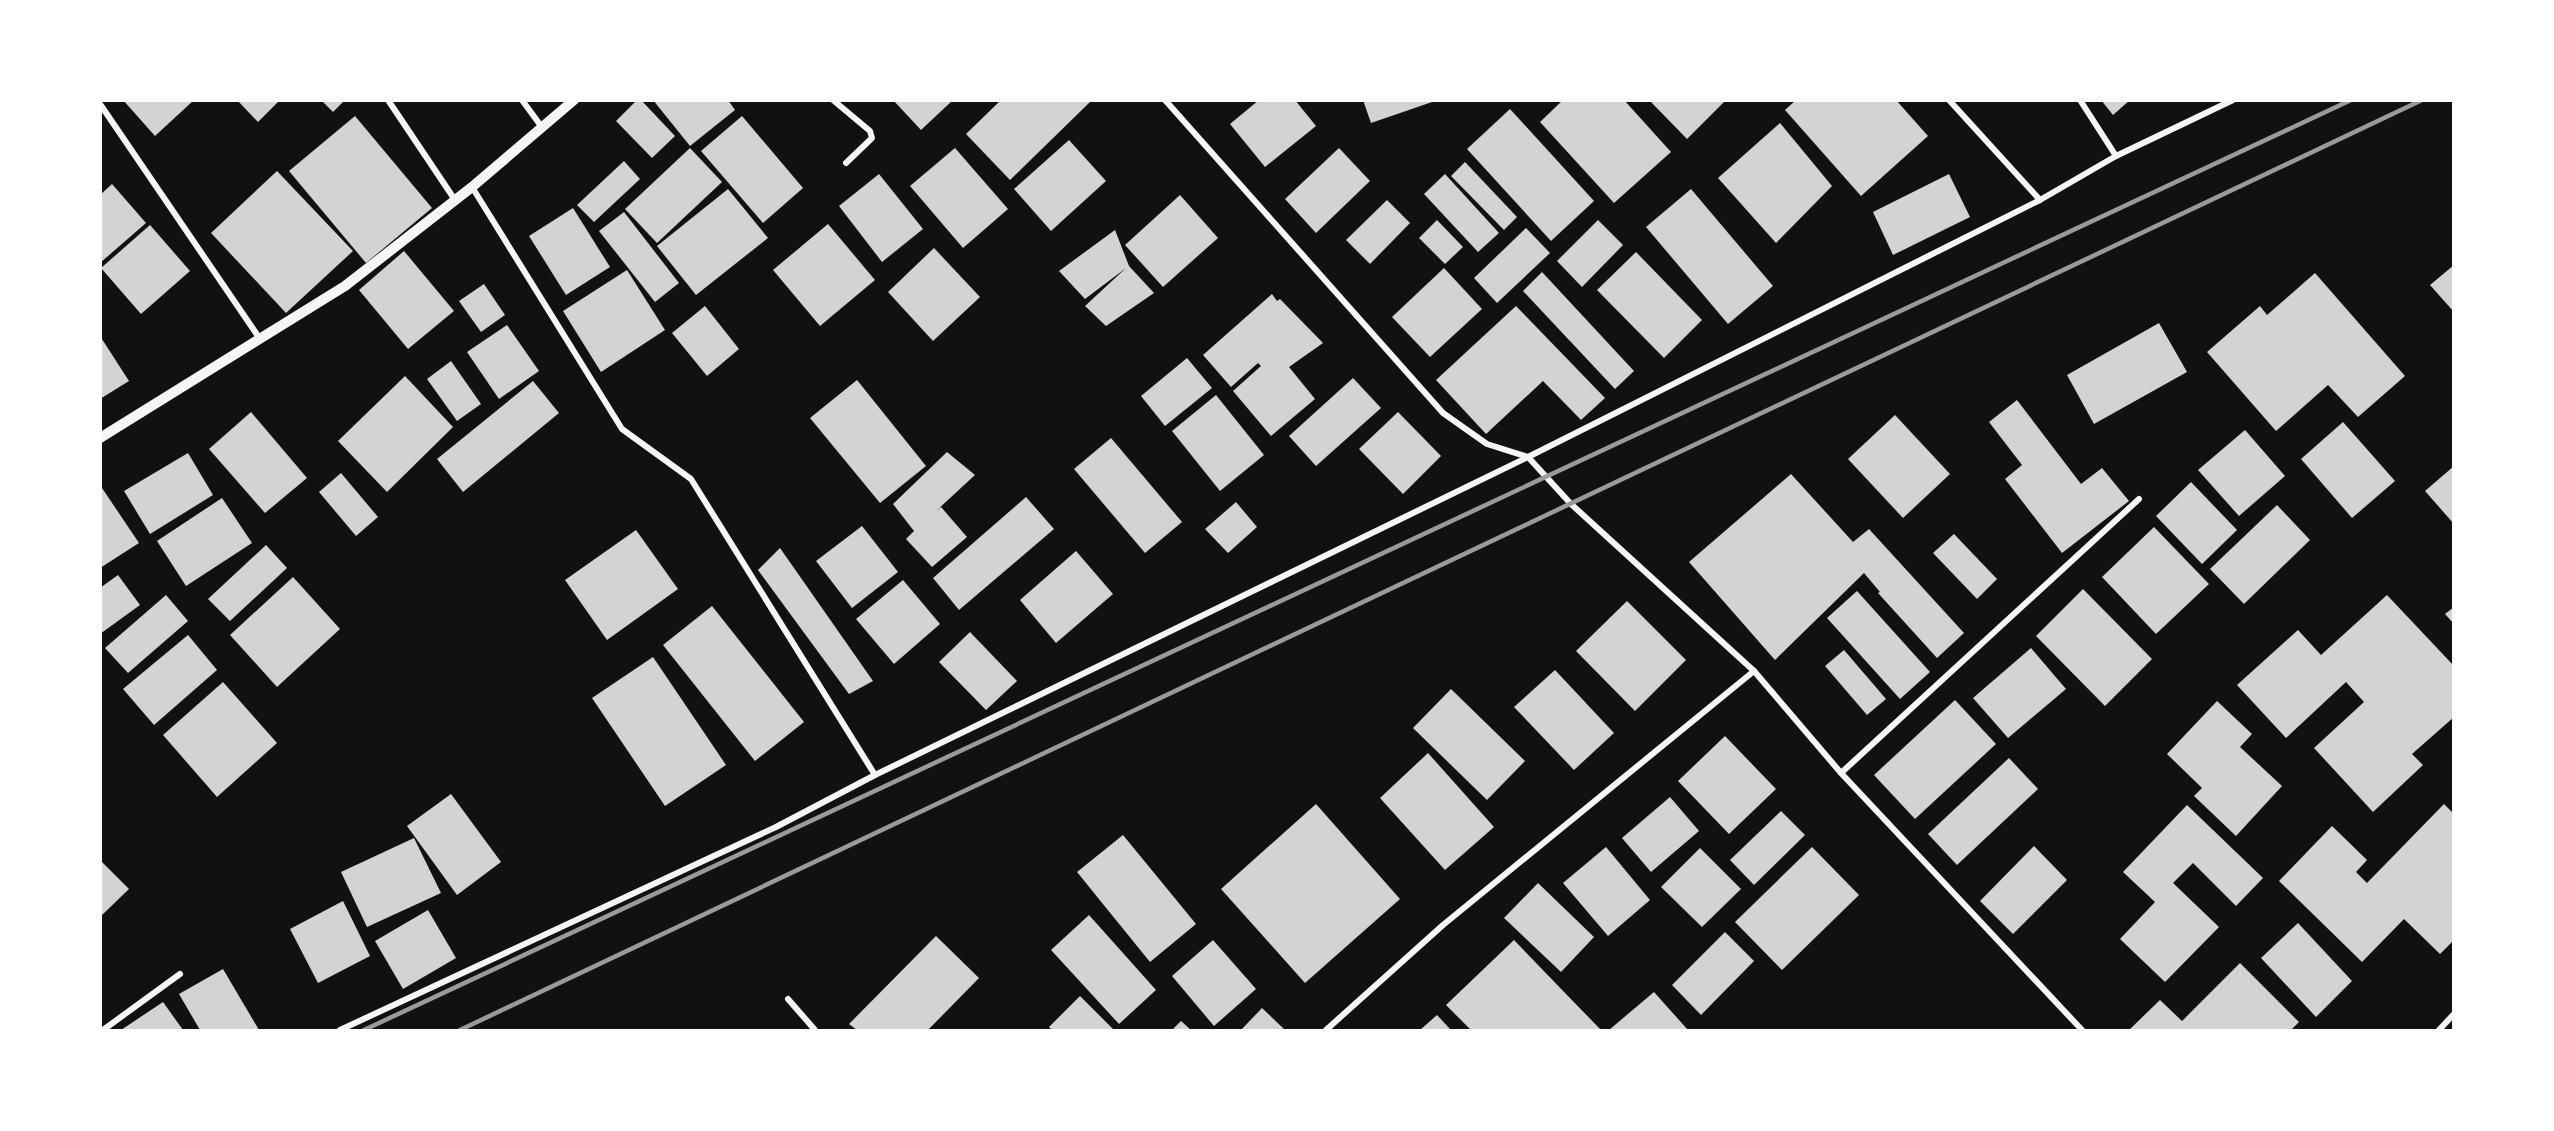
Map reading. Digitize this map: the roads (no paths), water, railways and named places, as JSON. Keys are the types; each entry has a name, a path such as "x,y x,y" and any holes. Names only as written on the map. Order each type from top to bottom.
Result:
{"street":[{"path":"388,100 455,200"},
{"path":"522,100 541,126"},
{"path":"100,438 345,286 472,187 574,100"},
{"path":"833,100 870,131 872,138 846,163"},
{"path":"1165,100 1443,412 1487,444 1528,458 1571,504 1754,670 1841,773 2082,1030"},
{"path":"1949,100 2040,200"},
{"path":"2080,100 2116,156"},
{"path":"340,1030 776,827 876,775 1528,458 2040,200 2116,156 2233,100"},
{"path":"100,104 260,339"},
{"path":"472,187 625,432 691,479 876,775"},
{"path":"1841,773 2139,499"},
{"path":"1326,1030 1443,926 1754,670"},
{"path":"103,1030 180,975"},
{"path":"788,999 815,1030"},
{"path":"2439,1030 2454,1014"}],"railway":[{"path":"364,1030 2351,100"},
{"path":"460,1030 2422,100"}]}
